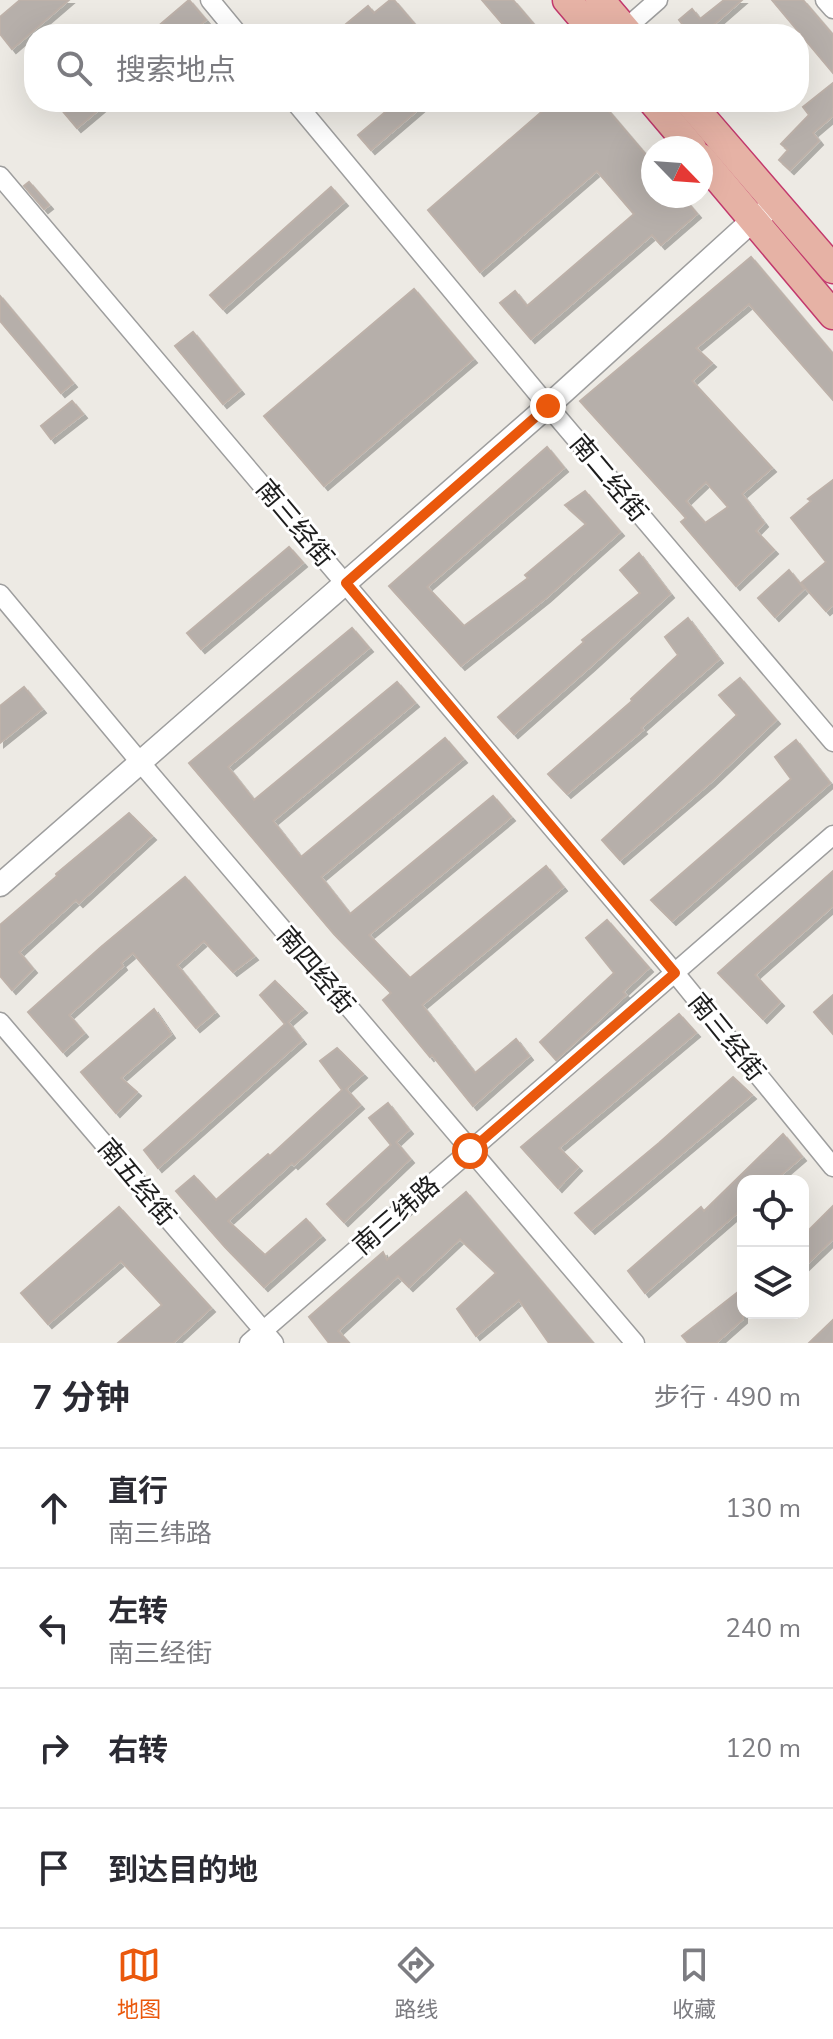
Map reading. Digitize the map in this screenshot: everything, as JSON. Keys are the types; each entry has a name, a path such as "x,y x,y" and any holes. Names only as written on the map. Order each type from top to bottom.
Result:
{"highway":[{"path":"567,0 587,24"},
{"path":"600,0 621,24"},
{"path":"661,112 682,136"},
{"path":"698,112 833,269"},
{"path":"713,169 762,214 833,315"}],"street":[{"path":"210,0 230,24"},
{"path":"634,24 658,0"},
{"path":"825,0 833,9"},
{"name":"南二经街","path":"303,112 833,742"},
{"name":"南三经街","path":"0,176 675,973 833,1167"},
{"path":"0,885 548,406 762,214"},
{"name":"南四经街","path":"0,594 635,1343"},
{"name":"南三纬路","path":"262,1339 470,1151 833,835"},
{"name":"南五经街","path":"0,1022 262,1339"}],"building":[{"path":"20,0 69,0 41,24 24,24 24,39 12,49 0,34 0,17"},
{"path":"189,0 206,20 201,24 161,24"},
{"path":"394,0 414,24 346,24 368,6 374,13"},
{"path":"482,0 513,0 533,24 502,24"},
{"path":"724,0 742,0 714,24 682,24 679,20 692,9 700,19"},
{"path":"772,0 803,0 833,35 833,73 809,44 809,24 792,24"},
{"path":"833,83 833,116 813,133 819,141 790,170 779,160 788,150 781,144 809,115 809,102"},
{"path":"64,112 96,112 77,128"},
{"path":"385,112 415,112 371,150 358,135"},
{"path":"541,112 610,112 641,149 641,208 692,208 697,214 661,245 652,235 531,339 500,303 515,291 527,306 634,214 597,171 480,272 428,210"},
{"path":"29,182 49,205 44,209 24,186"},
{"path":"331,187 344,202 223,309 210,295"},
{"path":"751,257 833,354 833,400 749,304 696,348 712,363 692,381 772,468 742,494 764,523 756,531 774,550 736,586 681,522 686,518 580,401","holes":["706,482 728,507 705,523 686,501"]},
{"path":"414,289 473,359 324,486 264,416"},
{"path":"0,296 73,383 61,393 0,321"},
{"path":"193,332 240,390 223,404 175,346"},
{"path":"72,401 83,414 51,439 41,426"},
{"path":"547,447 564,468 427,587 464,626 528,578 525,575 586,524 565,505 585,491 620,532 546,598 461,666 389,586"},
{"path":"833,480 833,605 826,611 801,583 826,562 791,518 811,501 808,499"},
{"path":"289,547 303,563 201,649 187,633"},
{"path":"639,553 670,594 514,734 498,717 584,642 582,640 640,593 620,570"},
{"path":"789,570 804,589 775,617 758,598"},
{"path":"688,618 719,659 641,728 643,730 567,794 548,774 632,701 678,655 665,637"},
{"path":"352,628 369,648 228,767 254,800 397,682 415,703 273,821 301,857 445,738 463,759 321,877 350,914 493,796 511,817 369,935 410,978 546,866 563,887 422,1005 475,1073 516,1039 529,1056 473,1106 383,1000 391,993 334,934 189,763"},
{"path":"740,678 776,720 711,782 620,860 602,840 737,715 719,695"},
{"path":"24,687 42,709 0,743 0,706"},
{"path":"796,740 830,783 672,921 651,900 791,779 775,757"},
{"path":"129,813 152,836 79,903 76,900 19,952 33,969 12,990 0,976 0,925"},
{"path":"833,871 833,906 755,975 780,1002 763,1019 718,973"},
{"path":"185,877 254,956 233,972 204,941 177,965 215,1012 196,1028 133,953 69,1015 84,1033 63,1052 28,1012"},
{"path":"607,920 649,968 623,992 626,995 556,1060 540,1042 614,973 586,938"},
{"path":"275,981 303,1009 288,1022 302,1040 158,1168 144,1150 285,1024 260,995"},
{"path":"833,995 833,1034 814,1012"},
{"path":"154,1009 171,1034 121,1078 137,1092 116,1113 81,1072"},
{"path":"679,1014 696,1033 559,1148 578,1167 558,1188 521,1147"},
{"path":"337,1048 363,1074 346,1089 360,1105 228,1221 265,1255 306,1219 321,1236 264,1287 176,1191 194,1176 216,1200 268,1154 270,1156 342,1090 320,1061"},
{"path":"733,1077 752,1095 591,1230 575,1213"},
{"path":"388,1103 409,1130 396,1142 410,1159 344,1222 327,1204 391,1145 369,1118"},
{"path":"783,1134 802,1157 781,1175 741,1175"},
{"path":"737,1179 737,1213 645,1293 628,1271 701,1207 704,1211"},
{"path":"466,1192 593,1343 549,1343 519,1300 476,1336 457,1309 496,1273 460,1239 409,1287 398,1276 338,1331 349,1343 329,1343 309,1317 383,1252 387,1260"},
{"path":"833,1206 833,1239 809,1262 809,1230"},
{"path":"119,1207 211,1308 173,1343 118,1343 162,1305 121,1261 48,1324 21,1293"},
{"path":"737,1293 737,1319 743,1319 716,1343 688,1343 682,1336"},
{"path":"833,1320 833,1343 809,1343"}],"route":[{"path":"470,1151 675,973 346,583 548,406"}]}
